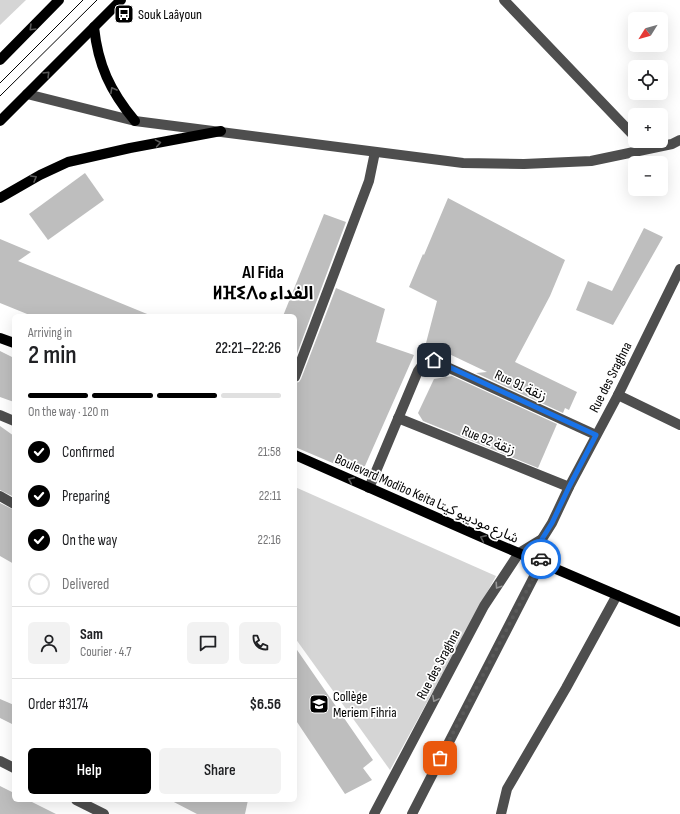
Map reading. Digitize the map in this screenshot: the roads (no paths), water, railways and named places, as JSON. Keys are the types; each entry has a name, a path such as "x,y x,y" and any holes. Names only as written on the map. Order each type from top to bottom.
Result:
{"main road":[{"path":"0,60 59,0"},
{"path":"0,121 121,0"},
{"path":"94,27 96,48 102,68 122,105 135,121"},
{"path":"0,198 40,175 68,162 130,148 221,131"},
{"path":"0,338 12,342"},
{"name":"Boulevard Modibo Keita شارع موديبو كيتا","path":"297,456 680,622"}],"street":[{"path":"504,0 628,130"},
{"path":"27,94 135,121 463,163 524,164 591,162 672,144 680,140"},
{"path":"297,372 369,181 375,152"},
{"name":"Rue des Sraghna","path":"374,814 484,606 519,553 542,539 552,523 569,487 618,395 680,269"},
{"name":"Rue 91 زنقة","path":"398,418 418,371 422,365 428,361 434,360 596,435"},
{"path":"618,395 680,425"},
{"path":"0,415 12,420"},
{"path":"369,488 398,418"},
{"name":"Rue 92 زنقة","path":"398,418 569,487"},
{"path":"0,496 12,503"},
{"name":"Rue des Sraghna","path":"412,814 541,563 542,539"},
{"path":"500,814 507,789 566,688 617,595"},
{"path":"0,761 12,767"},
{"path":"80,802 104,814"}],"tram line":[{"path":"0,83 83,0"},
{"path":"0,96 97,0"}],"place":[{"name":"Souk Laâyoun","path":"124,14"},
{"name":"Collège Meriem Fihria","path":"319,704"}],"district":[{"name":"Al Fida ⵍⴼⵉⴷⴰ الفداء","path":"263,282"}]}
